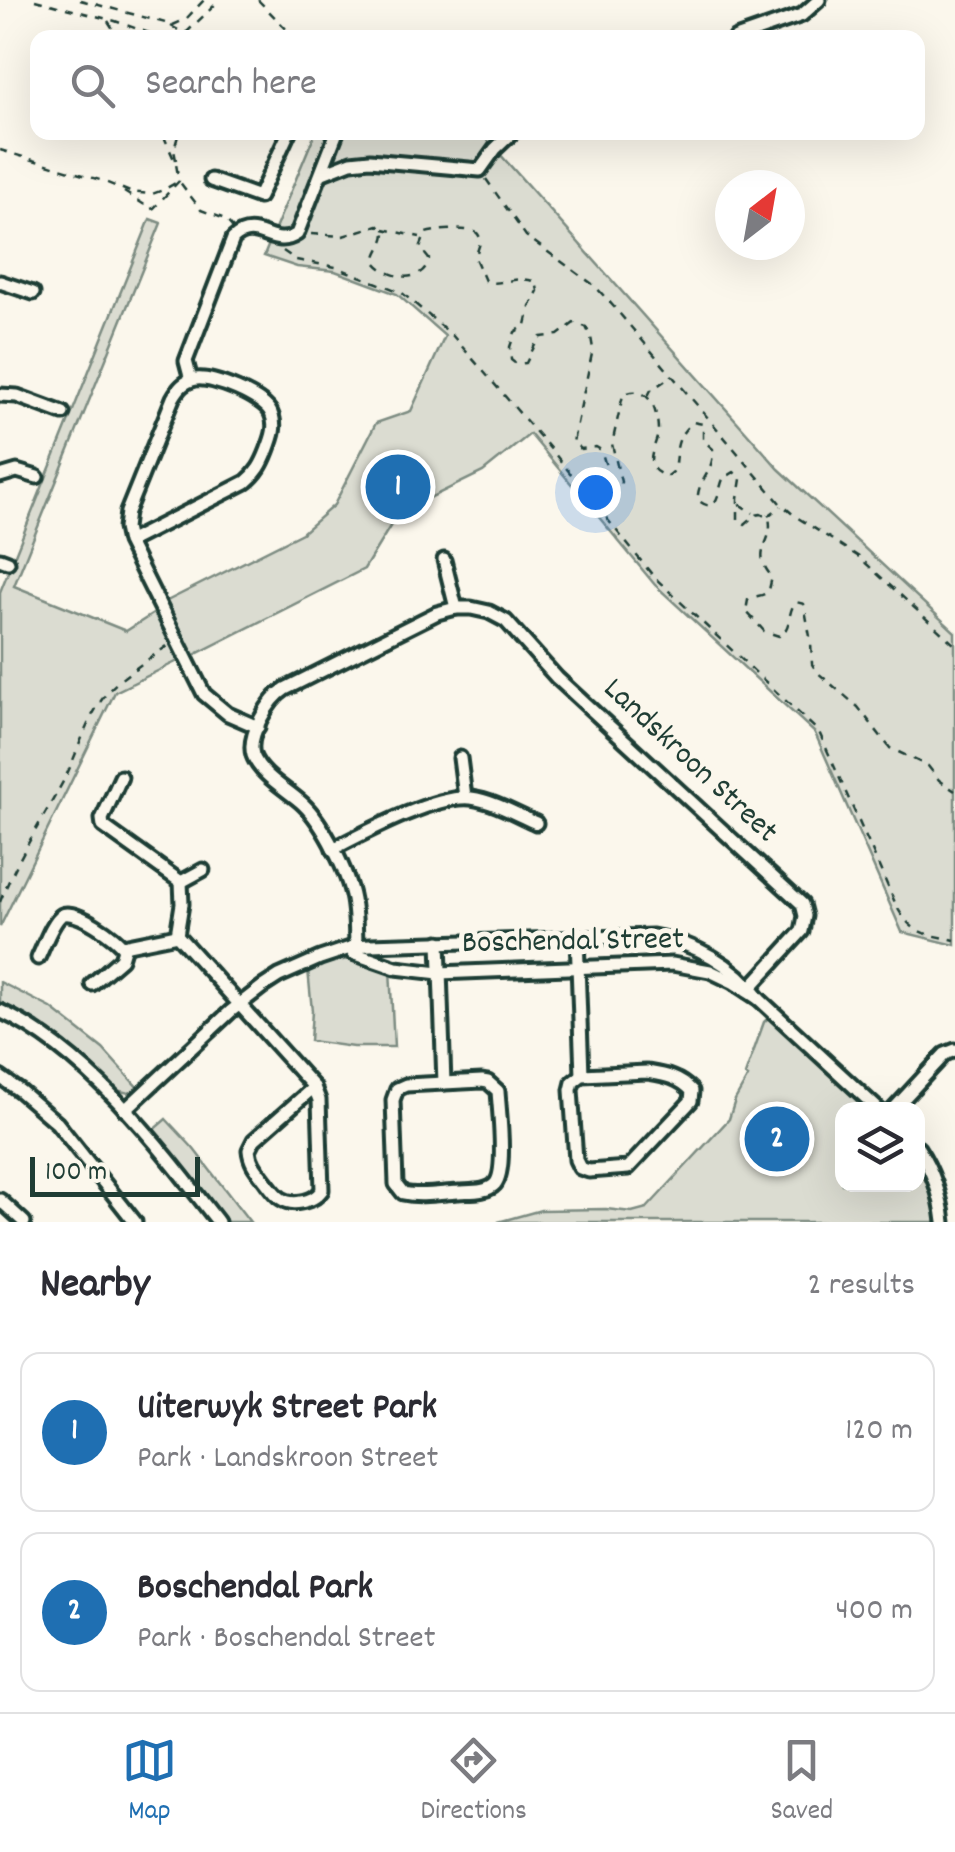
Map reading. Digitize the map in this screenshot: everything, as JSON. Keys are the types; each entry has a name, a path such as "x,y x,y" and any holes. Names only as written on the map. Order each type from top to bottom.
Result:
{"street":[{"path":"759,30 802,15 819,0"},
{"path":"212,180 261,196 285,140"},
{"path":"191,380 186,361 233,239 252,231 286,240 297,234 334,140"},
{"path":"323,173 351,162 370,160 480,170 505,140"},
{"path":"0,282 33,293"},
{"path":"128,542 246,482 260,468 272,437 273,417 262,402 210,380 191,380 176,392 126,521 128,542 204,694 228,714 258,727"},
{"path":"0,396 17,396 63,414"},
{"path":"0,476 17,471 36,477"},
{"path":"356,950 352,894 333,849 308,808 256,760 252,742 272,700 285,688 436,613 456,608 444,560"},
{"name":"Landskroon Street","path":"456,608 480,609 506,622 557,678 802,904 806,916 802,932 748,989"},
{"path":"460,758 464,797"},
{"path":"121,777 102,818 103,826 180,882 182,904 177,935"},
{"path":"333,849 419,809 464,797 488,802 536,823"},
{"path":"180,882 203,870"},
{"path":"38,958 58,919 76,914 123,946 121,959 92,984"},
{"name":"Boschendal Street","path":"124,1110 239,1005 279,976 308,963 342,952 439,942 639,934 682,942 717,959 870,1102"},
{"path":"123,946 177,935"},
{"path":"177,935 314,1087 322,1190 314,1198 290,1203 276,1194 252,1163 249,1150 254,1140 314,1087"},
{"path":"578,937 582,1075"},
{"name":"Boschendal Street","path":"439,942 444,1083"},
{"name":"Boschendal Street","path":"356,950 396,968 440,973 685,965 748,989"},
{"path":"0,1011 26,1024 88,1072 183,1176 218,1222"},
{"path":"900,1102 945,1054 955,1050"},
{"path":"582,1075 663,1075 685,1083 692,1098 632,1166 585,1170 576,1160 572,1090 576,1078 582,1075"},
{"path":"0,1077 56,1122 135,1222"},
{"path":"482,1080 498,1091 499,1178 483,1190 403,1193 396,1184 394,1094 400,1086 444,1083 482,1080"},
{"path":"925,1161 934,1178 944,1222"},
{"path":"0,1200 24,1222"}],"path":[{"path":"35,0 139,30"},
{"path":"80,0 179,30"},
{"path":"168,24 182,22 204,0"},
{"path":"189,30 220,0"},
{"path":"258,0 287,30"},
{"path":"107,20 114,30"},
{"path":"166,140 176,164"},
{"path":"176,140 179,180 201,210 225,220 239,234"},
{"path":"0,150 130,192 152,194 179,180"},
{"path":"480,170 526,236 595,286 674,375 744,471 795,516 859,558 955,645"},
{"path":"118,188 151,209 179,180"},
{"path":"297,234 342,236 374,225 420,237 432,230 476,232 482,244 475,258 486,281 536,282 538,290 526,325 513,336 509,354 513,362 526,363 541,337 558,335 574,322 586,327 591,337 593,349 573,438 576,446 610,446 623,396 638,391 648,396"},
{"path":"383,228 384,242 374,262 394,276 412,276 425,270 428,259 420,248 424,235"},
{"path":"273,238 296,260 336,268 401,292 452,335 654,577 820,732 904,920 915,930 955,940"},
{"path":"674,375 648,396 658,430 650,454 657,473 668,476 674,471 680,434 689,424 701,423"},
{"path":"701,423 706,414"},
{"path":"701,423 703,440 714,454 710,470 698,488 698,500 710,505 717,500 723,478 744,471"},
{"path":"598,448 606,466 605,484 616,489 622,482 613,440"},
{"path":"744,471 737,516 741,524 759,514"},
{"path":"738,503 767,517 782,505"},
{"path":"767,517 772,529 761,557 772,580 766,594 748,600 746,612 764,630 779,636 788,627 792,607 796,602 804,604 812,664 817,672 858,707 890,748 928,766 938,780 955,791"},
{"path":"0,902 66,776 96,708 109,689 176,639"}],"shaded area":[{"path":"312,140 488,140 779,469 955,632 955,945 902,932 815,733 655,585 530,434 483,472 394,520 364,569 192,656 165,602 302,533 334,505 376,423 411,411 445,336 397,294 335,271 297,267 264,256"},
{"path":"150,219 161,223 14,586 126,631 156,612 180,660 115,692 0,927 0,592"},
{"path":"349,959 390,969 394,1047 310,1041 308,969"},
{"path":"0,982 51,1008 103,1049 139,1089 129,1093 116,1090 66,1043 0,1004"},
{"path":"769,1017 862,1102 835,1102 835,1192 925,1192 925,1175 939,1222 498,1222 541,1210 632,1212 647,1208 729,1119 748,1077 745,1075"},
{"path":"166,1119 250,1222 227,1222 152,1131"}],"place":[{"name":"Uiterwyk Street Park","path":"398,487"},
{"name":"Boschendal Park","path":"777,1139"}]}
